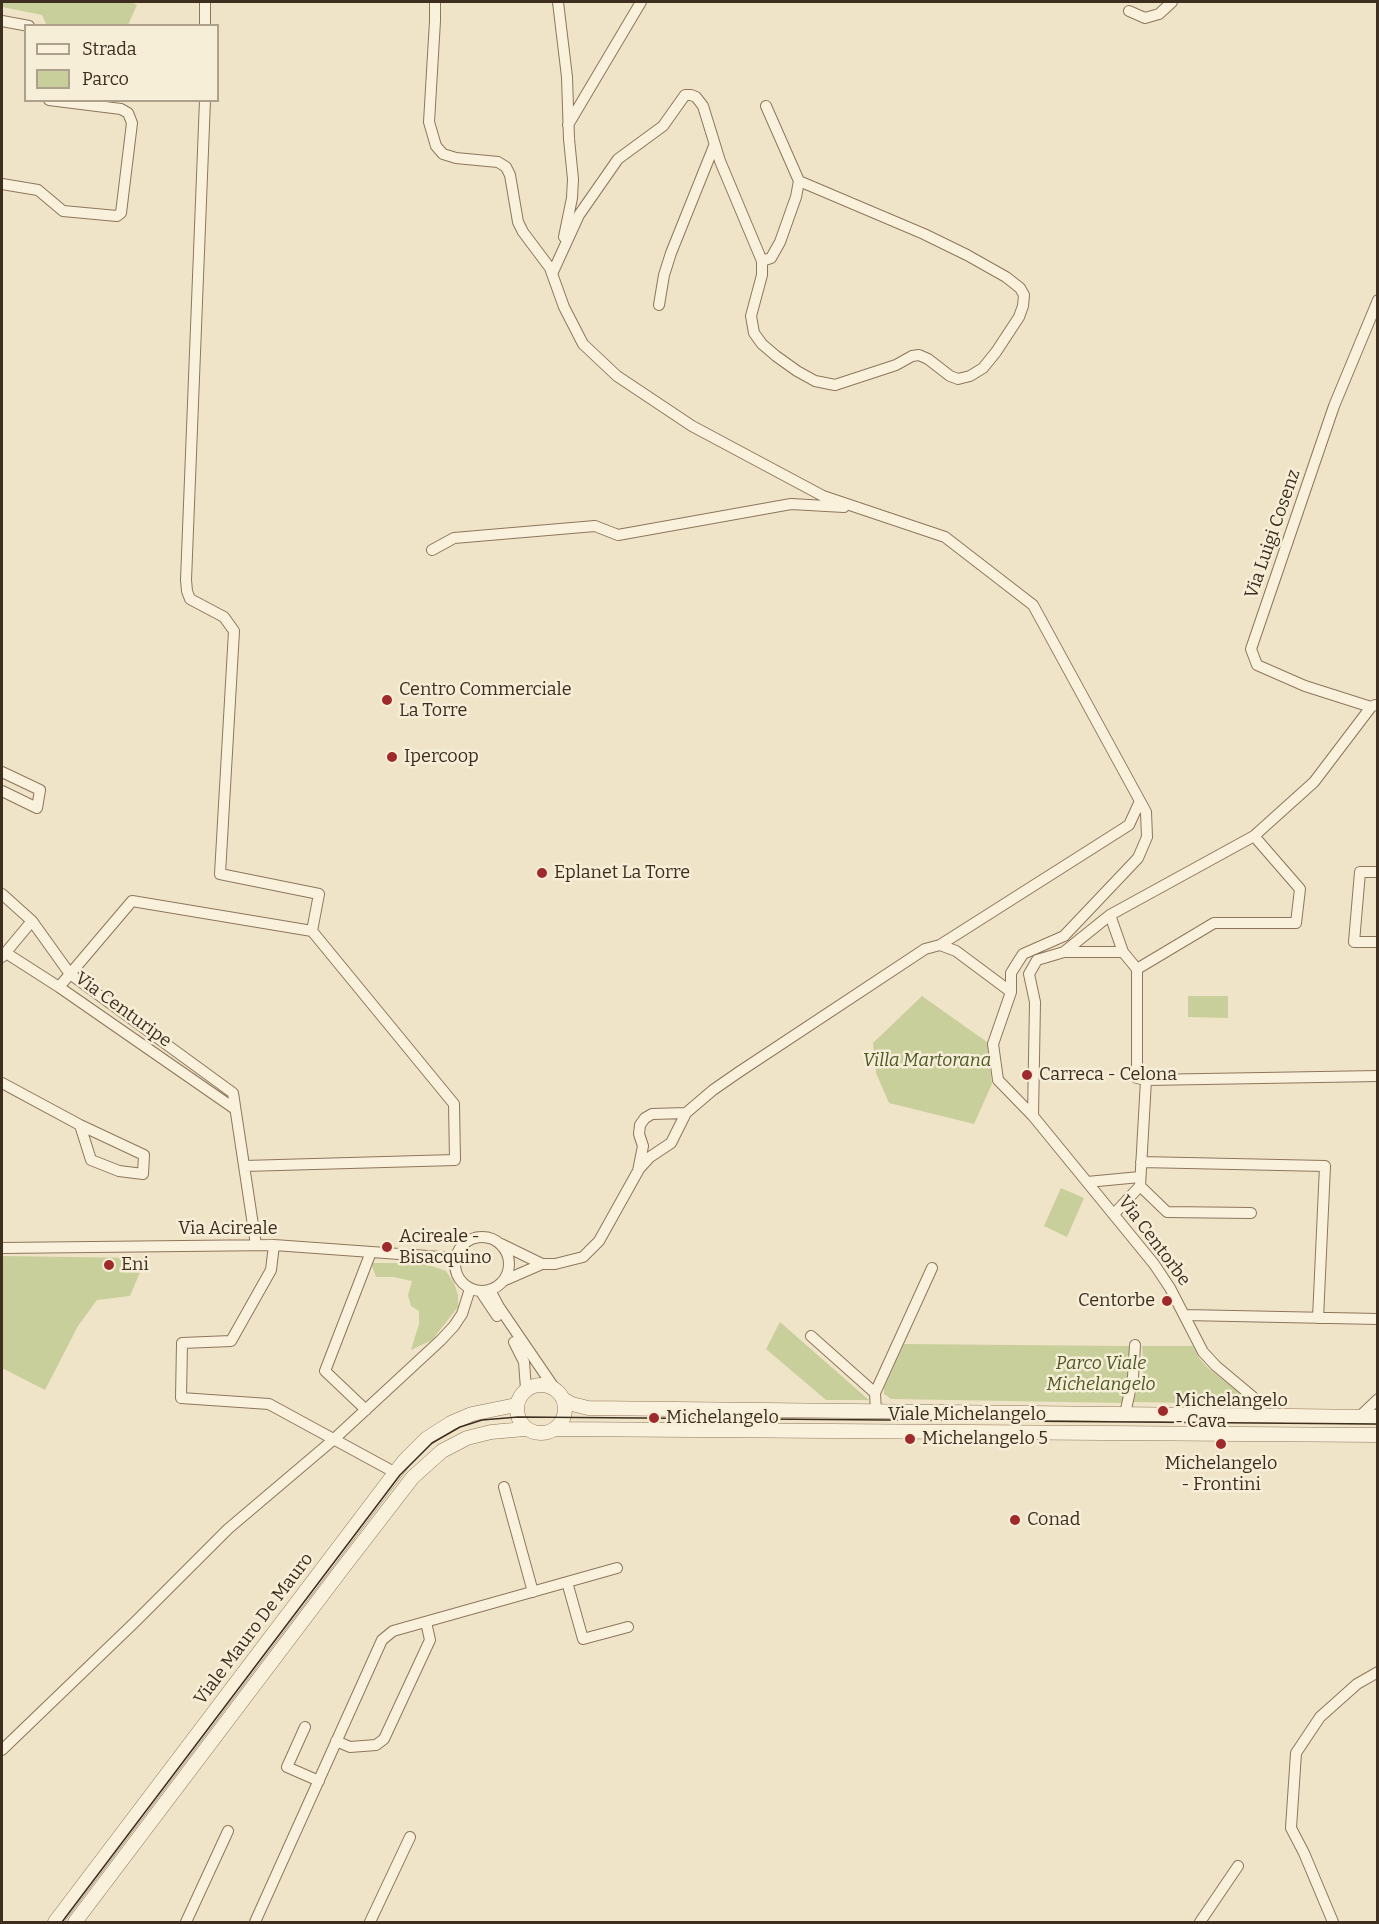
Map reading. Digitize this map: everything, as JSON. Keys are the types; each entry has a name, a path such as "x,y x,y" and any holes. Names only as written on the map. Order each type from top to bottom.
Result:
{"street":[{"path":"205,2 205,24"},
{"name":"Via Centorbe","path":"435,2 429,122 436,146 444,154 456,158 498,162 506,167 510,175 518,222 550,268 564,307 583,344 617,376 692,426 823,496 945,537 1033,605 1146,813 1147,837 1138,858 1064,936 1023,954 1011,973 1011,992 993,1044 998,1080 1033,1116 1154,1264 1170,1288 1209,1359 1259,1402 1262,1416"},
{"path":"558,2 567,77 568,126 573,179 572,198 559,257"},
{"path":"568,126 641,2"},
{"path":"1129,11 1145,18 1159,14 1172,2"},
{"path":"2,21 24,25"},
{"path":"552,274 579,215 618,159 663,126 685,95 696,98 703,106 714,146 762,261 762,274 751,316 754,333 762,344 776,356 815,381 835,385 846,383 919,355 958,379 970,376 983,368 1019,317 1024,295 1020,288 1006,277 924,234 799,181"},
{"path":"2,184 38,190 63,211 117,216 121,213 132,123 128,113 121,109 65,102"},
{"path":"205,102 186,580 190,599 225,617 234,631 220,874 320,894 312,930"},
{"path":"762,261 771,258 780,242 796,197 799,181 766,106"},
{"path":"659,305 664,275 714,146"},
{"name":"Via Luigi Cosenz","path":"1374,705 1305,686 1257,665 1251,649 1334,406 1377,300"},
{"path":"432,549 454,538 528,531 595,526 618,535 791,504 859,508"},
{"path":"1064,952 1110,915 1254,836 1314,782 1374,705"},
{"path":"2,772 40,790 37,808 2,791"},
{"path":"2,1750 228,1529 333,1440 454,1326 480,1290 542,1264 555,1264 583,1257 599,1241 638,1171 650,1157 670,1143 686,1113 739,1072 925,949 940,945 1130,825 1140,801"},
{"path":"1137,969 1214,923 1296,923 1300,889 1254,836"},
{"path":"1377,872 1360,872 1354,942 1377,942"},
{"name":"Via Centuripe","path":"2,894 32,921 70,974 59,987 235,1109"},
{"path":"244,1166 455,1160 454,1104 312,930 132,901 70,974 232,1093 256,1245"},
{"path":"1110,915 1123,952 1137,969 1137,1078 1146,1080 1377,1076"},
{"path":"32,921 4,955 59,987"},
{"path":"940,945 956,951 1011,992"},
{"path":"1033,1116 1035,1002 1029,974 1037,960 1064,952 1123,952"},
{"path":"1114,1214 1140,1182 1146,1080"},
{"path":"2,1083 80,1125 144,1155 143,1174 120,1172 91,1160 80,1125"},
{"path":"638,1171 643,1146 639,1134 640,1125 645,1118 652,1114 686,1113"},
{"path":"661,1115 669,1119 674,1126 675,1135"},
{"path":"639,1134 652,1148 664,1148"},
{"path":"1141,1162 1325,1166 1318,1318"},
{"path":"1087,1182 1140,1182 1167,1212 1251,1213"},
{"path":"542,1264 486,1237 470,1239 463,1244 455,1258 457,1276 480,1290 515,1332 559,1394 565,1411 556,1429 540,1433 525,1429 518,1417 516,1406 526,1389 541,1385 559,1394"},
{"path":"501,1244 509,1258 507,1275 503,1281"},
{"path":"273,1245 271,1270 231,1341 182,1343 181,1398 269,1404 394,1472"},
{"name":"Via Acireale","path":"2,1248 273,1245 455,1258"},
{"path":"366,1410 325,1371 371,1252"},
{"path":"876,1412 875,1393 932,1268"},
{"path":"480,1290 521,1353 526,1389"},
{"path":"1185,1315 1377,1319"},
{"path":"810,1336 875,1393"},
{"path":"1125,1414 1133,1377 1134,1345"},
{"name":"Viale Michelangelo","path":"559,1394 572,1404 588,1408 1371,1417"},
{"path":"1371,1417 1377,1399"},
{"name":"Viale Mauro De Mauro","path":"55,1923 394,1472 426,1438 451,1422 472,1414 516,1406"},
{"name":"Viale Mauro De Mauro","path":"75,1923 413,1477 442,1451 467,1438 491,1432 525,1429"},
{"name":"Viale Michelangelo","path":"556,1429 1377,1435"},
{"path":"504,1487 533,1592"},
{"path":"255,1923 382,1640 393,1631 617,1568"},
{"path":"567,1582 583,1639 628,1627"},
{"path":"336,1741 350,1747 376,1745 384,1739 430,1640 426,1622"},
{"path":"1333,1923 1291,1828 1296,1753 1320,1717 1357,1684 1377,1672"},
{"path":"305,1727 287,1767 319,1781"},
{"path":"186,1923 228,1832"},
{"path":"370,1923 410,1837"},
{"path":"1200,1923 1238,1866"}],"green space":[{"path":"2,2 132,2 137,5 128,24 46,24 42,15 2,7"},
{"name":"Villa Martorana","path":"922,996 987,1042 992,1084 974,1124 889,1103 876,1073 873,1043"},
{"path":"1188,996 1228,996 1228,1018 1188,1017"},
{"path":"1061,1188 1084,1198 1067,1237 1044,1226"},
{"path":"2,1256 146,1258 130,1296 97,1300 78,1326 45,1390 2,1368"},
{"path":"371,1263 423,1263 446,1271 458,1295 458,1307 432,1340 411,1350 419,1324 419,1311 411,1306 408,1295 412,1281 393,1277 376,1277"},
{"path":"780,1322 869,1400 826,1400 766,1349"},
{"name":"Parco Viale Michelangelo","path":"904,1344 1131,1346 1130,1371 1123,1403 891,1399 884,1394 884,1388"},
{"path":"1142,1346 1193,1346 1199,1358 1208,1368 1250,1404 1133,1402 1144,1370"}],"tram line":[{"path":"62,1922 400,1475 432,1443 460,1427 482,1420 518,1417 1378,1424"}],"place":[{"name":"Centro Commerciale La Torre","path":"387,700"},
{"name":"Ipercoop","path":"392,757"},
{"name":"Eplanet La Torre","path":"542,873"},
{"name":"Carreca - Celona","path":"1027,1075"},
{"name":"Acireale - Bisacquino","path":"387,1247"},
{"name":"Eni","path":"109,1265"},
{"name":"Centorbe","path":"1167,1301"},
{"name":"Michelangelo - Cava","path":"1163,1411"},
{"name":"Michelangelo","path":"654,1418"},
{"name":"Michelangelo 5","path":"910,1439"},
{"name":"Michelangelo - Frontini","path":"1221,1444"},
{"name":"Conad","path":"1015,1520"}]}
